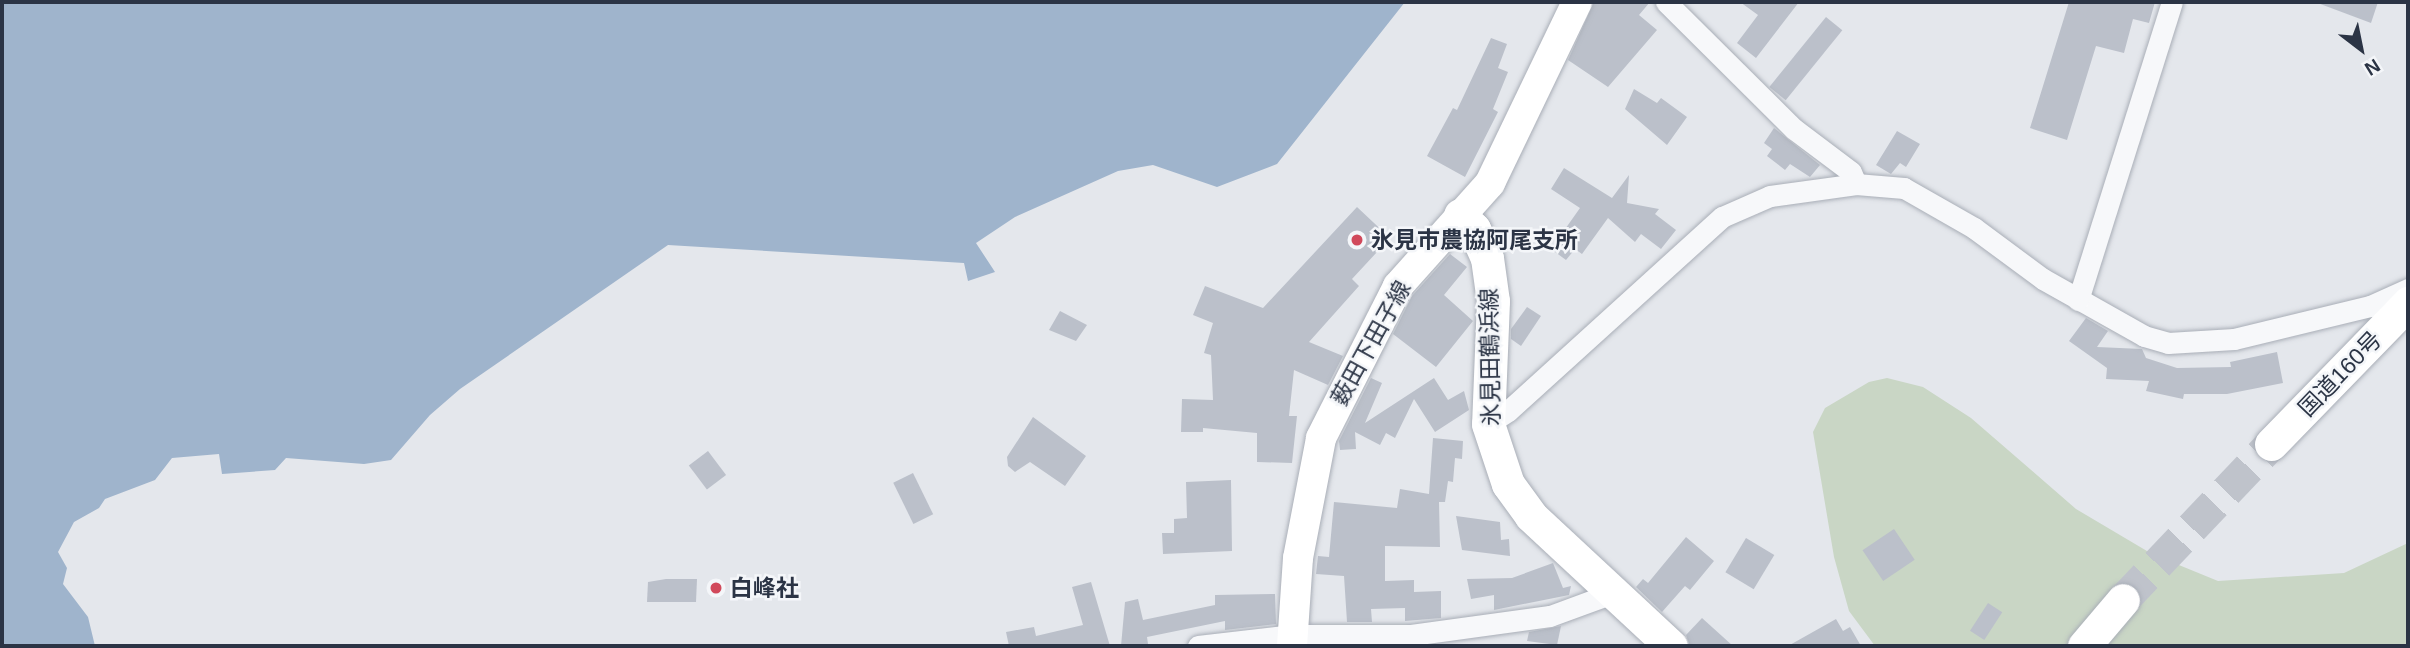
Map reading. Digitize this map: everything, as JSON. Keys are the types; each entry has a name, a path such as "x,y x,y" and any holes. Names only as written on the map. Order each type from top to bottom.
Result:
{"main road":[{"name":"薮田下田子線","path":"1293,640 1298,558 1321,438 1398,286 1490,183 1577,2"},
{"name":"氷見田鶴浜線","path":"1460,215 1474,229 1487,258 1493,301 1488,424 1508,484 1531,516 1671,646"},
{"name":"国道160号","path":"2271,444 2408,303"},
{"path":"2084,646 2123,600"}],"street":[{"path":"1667,2 1794,129 1851,172 1856,184"},
{"path":"2078,300 2172,2"},
{"path":"1488,424 1508,411 1722,217 1770,196 1856,184 1903,188 1975,228 2078,300 2144,337 2203,343 2370,306 2408,289"},
{"path":"1198,646 1411,635 1550,616 1613,593"}],"green space":[{"path":"1887,378 1923,387 1971,418 2076,509 2152,554 2218,581 2344,573 2408,543 2408,646 1875,646 1849,611 1834,557 1813,432 1825,408 1869,382"}],"water":[{"path":"2,2 1405,2 1277,164 1217,187 1153,165 1118,171 1015,217 976,243 995,272 968,281 964,263 668,245 460,389 430,415 391,460 364,464 286,458 275,470 222,474 219,454 172,458 155,480 105,499 99,508 74,522 58,552 67,568 63,584 88,617 95,646 2,646"}],"building":[{"path":"1594,2 1650,2 1639,15 1657,30 1608,87 1568,60"},
{"path":"1740,2 1799,2 1756,58 1737,43 1758,15"},
{"path":"2069,2 2155,2 2149,23 2133,19 2124,53 2096,46 2067,140 2030,128"},
{"path":"2315,2 2378,2 2371,23"},
{"path":"1826,17 1842,30 1786,100 1769,87"},
{"path":"1491,38 1507,44 1498,68 1508,72 1493,109 1498,112 1465,177 1427,156 1453,108 1457,110"},
{"path":"1634,89 1657,103 1661,98 1687,117 1667,145 1625,109"},
{"path":"1774,128 1820,165 1810,177 1790,164 1785,170 1767,156 1772,149 1764,143"},
{"path":"1897,131 1920,144 1906,167 1900,163 1891,174 1876,165"},
{"path":"1564,168 1612,198 1629,175 1627,203 1659,209 1655,214 1676,230 1661,249 1641,234 1635,242 1608,218 1582,254 1575,249 1566,260 1551,249 1580,208 1551,189"},
{"path":"1357,207 1390,238 1352,279 1359,286 1309,342 1343,356 1328,385 1294,370 1289,416 1297,416 1292,463 1257,462 1257,433 1203,428 1203,432 1181,432 1182,399 1213,400 1211,355 1204,353 1213,323 1193,315 1205,286 1263,308"},
{"path":"1450,254 1467,267 1444,295 1473,321 1436,367 1393,334 1412,296"},
{"path":"1527,307 1541,316 1521,346 1511,339 1511,329"},
{"path":"1060,311 1087,325 1076,341 1049,330"},
{"path":"2086,318 2108,331 2097,347 2142,349 2146,358 2177,368 2231,367 2230,362 2277,352 2283,383 2227,394 2184,394 2183,399 2146,391 2149,381 2106,379 2107,368 2069,341"},
{"path":"1371,378 1382,383 1365,423 1434,378 1448,400 1464,391 1469,410 1435,432 1414,399 1395,438 1386,433 1380,445 1355,432 1356,449 1340,450 1339,441"},
{"path":"1033,417 1086,456 1065,486 1030,462 1015,472 1008,466 1007,457"},
{"path":"1433,438 1463,441 1462,459 1455,458 1453,482 1448,481 1445,502 1439,502 1440,547 1385,546 1385,581 1414,580 1414,592 1441,591 1441,618 1405,621 1405,608 1371,609 1372,622 1347,622 1344,576 1316,574 1318,556 1329,557 1334,502 1397,508 1400,489 1429,494"},
{"path":"708,451 726,475 707,489 689,465"},
{"path":"913,473 933,514 913,524 893,483"},
{"path":"1231,480 1232,551 1163,554 1162,533 1174,533 1174,519 1187,518 1186,482"},
{"path":"1456,516 1500,522 1501,540 1509,539 1510,556 1462,550"},
{"path":"1894,529 1915,560 1883,581 1862,550"},
{"path":"1686,537 1714,561 1690,590 1685,586 1662,612 1636,587 1643,579 1648,583"},
{"path":"1746,538 1774,555 1754,589 1725,572"},
{"path":"1553,563 1563,588 1571,586 1569,595 1494,610 1494,595 1471,599 1467,579 1512,578"},
{"path":"697,579 696,602 647,602 648,582"},
{"path":"1091,582 1110,646 1009,646 1006,632 1034,627 1036,636 1083,625 1072,587"},
{"path":"1275,594 1276,624 1225,630 1225,621 1147,637 1148,644 1121,646 1125,602 1138,599 1143,620 1215,605 1215,595"},
{"path":"1988,603 2002,612 1984,640 1970,631"},
{"path":"1702,618 1733,646 1690,646 1686,635"},
{"path":"1836,619 1843,631 1850,627 1861,646 1788,646"},
{"path":"1561,626 1557,645 1527,641 1529,632"}],"tunnel":[{"path":"2123,600 2271,444"}],"place":[{"name":"氷見市農協阿尾支所","path":"1357,240"},
{"name":"白峰社","path":"716,588"}]}
